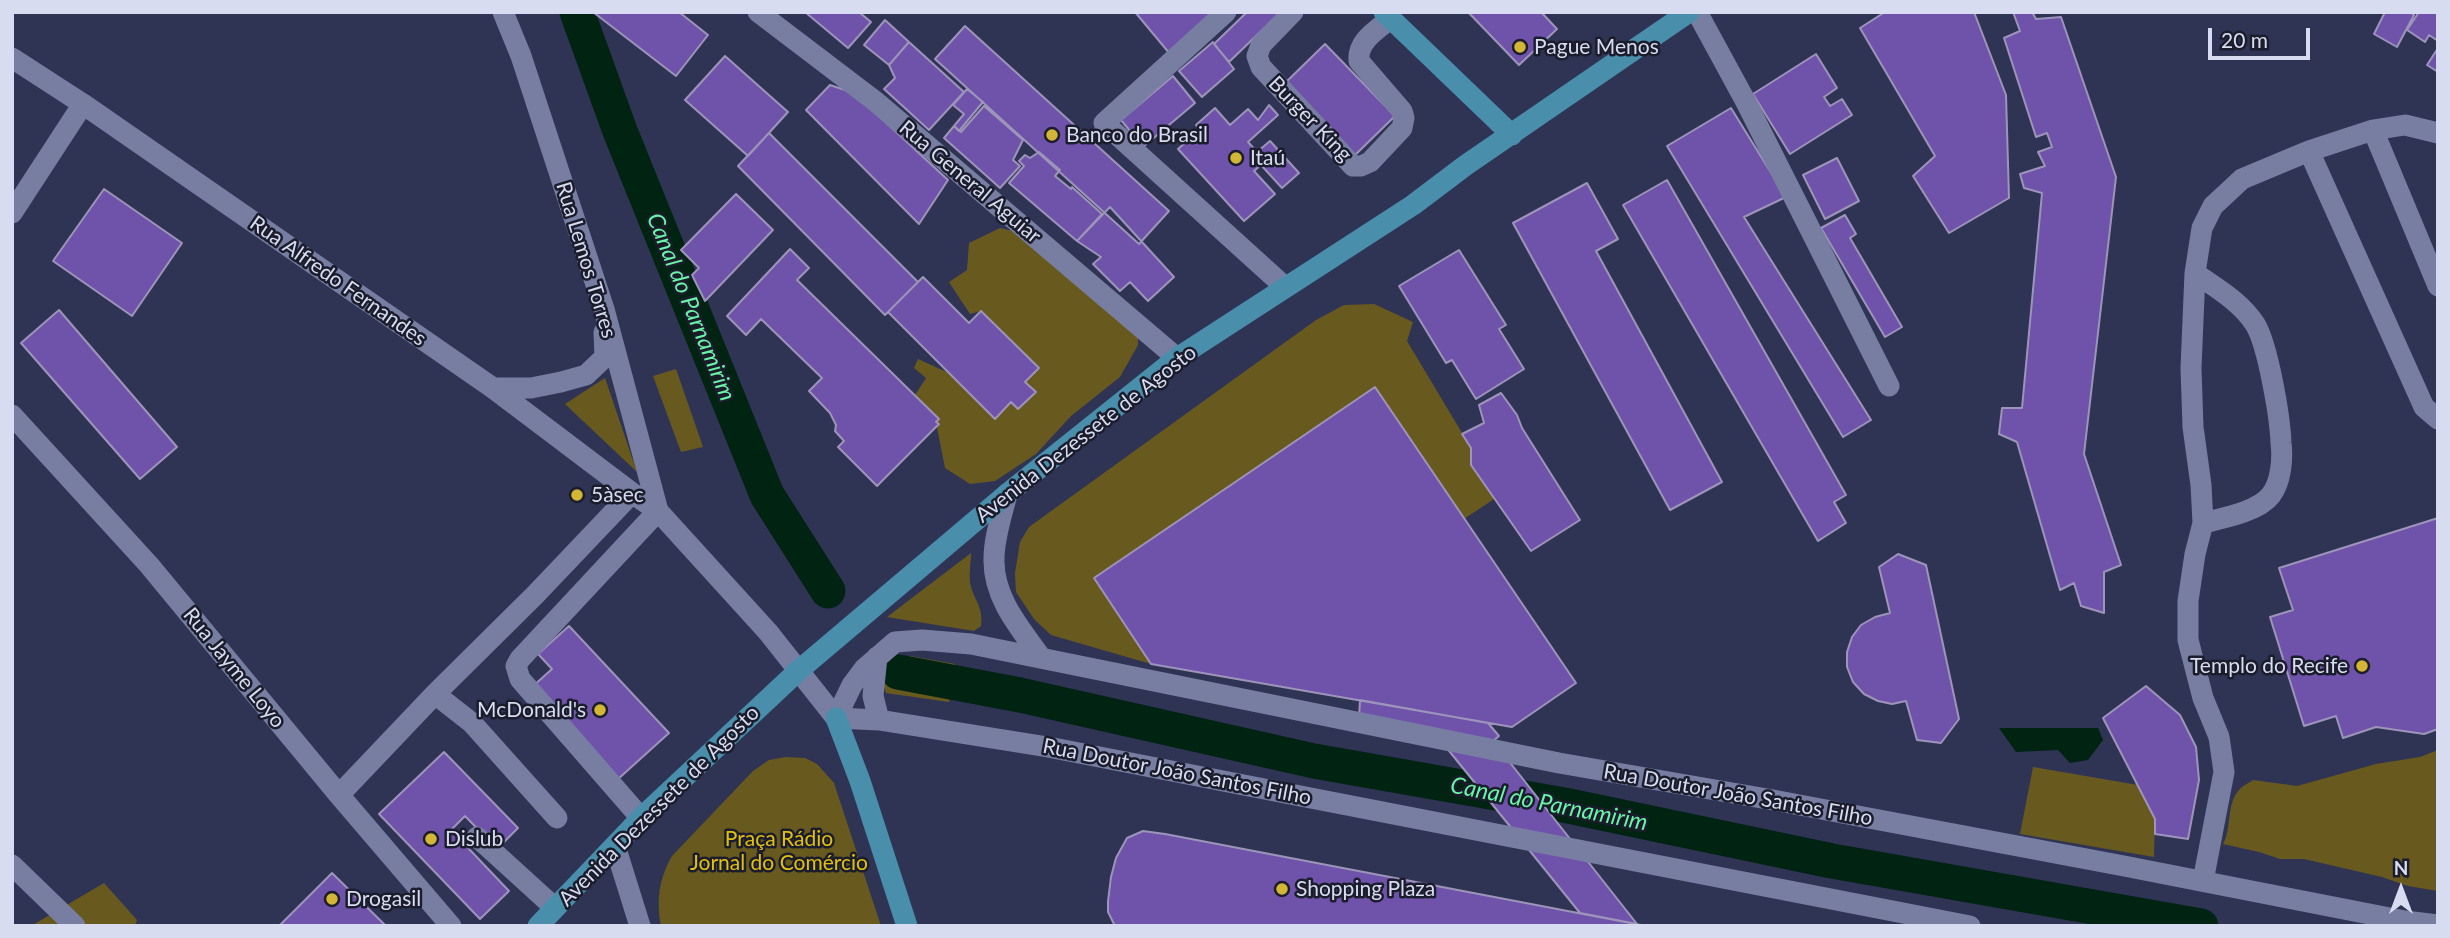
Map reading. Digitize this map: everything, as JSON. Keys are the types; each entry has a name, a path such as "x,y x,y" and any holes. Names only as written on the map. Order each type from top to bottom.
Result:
{"main road":[{"name":"Avenida Dezessete de Agosto","path":"538,926 641,818 798,671 1007,494 1177,358 1413,205 1689,12"},
{"path":"1387,15 1512,135"},
{"path":"835,718 860,781 907,926"}],"street":[{"name":"Rua Lemos Torres","path":"503,12 521,56 604,309 659,511"},
{"name":"Rua General Aguiar","path":"758,12 875,101 1177,358"},
{"path":"1226,12 1104,122 1285,287"},
{"name":"Burger King","path":"1293,12 1261,46 1257,56 1261,67 1353,166 1370,162 1402,128 1402,111 1359,61 1358,52 1363,42 1387,15"},
{"path":"1697,12 1746,102 1889,386"},
{"name":"Rua Alfredo Fernandes","path":"12,58 83,104 493,388 632,494 659,511"},
{"path":"12,214 83,104"},
{"path":"2203,881 2224,772 2219,737 2203,698 2188,640 2188,601 2203,523 2193,427 2191,368 2195,273 2202,228 2213,206 2242,179 2309,151 2373,130 2405,125 2438,133"},
{"path":"2373,130 2438,286"},
{"path":"2309,151 2424,407 2438,419"},
{"path":"2195,273 2242,306 2257,327 2267,355 2281,443 2281,469 2271,495 2246,513 2203,523"},
{"path":"493,388 531,388 586,375 605,357 604,309"},
{"name":"Rua Jayme Loyo","path":"12,415 149,565 451,926"},
{"path":"339,795 632,494"},
{"path":"1007,494 995,543 995,576 1007,610 1040,656"},
{"path":"641,818 520,679 516,666 659,511 768,632 835,718"},
{"name":"Rua Doutor João Santos Filho","path":"1970,926 1048,747 879,720 835,718 863,669 895,642 922,640 971,644 1559,763 2203,881 2406,923 2438,925"},
{"path":"877,657 873,696 879,720"},
{"path":"435,694 472,723 556,818"},
{"path":"477,838 555,908"},
{"path":"615,846 640,926"},
{"path":"12,865 75,926"}],"green space":[{"path":"1000,228 1021,233 1138,332 1138,345 1120,377 1071,416 1036,454 995,481 970,484 945,468 936,422 915,395 926,378 914,368 918,359 949,373 995,418 1011,402 1018,409 1035,392 1025,382 1039,368 981,311 970,314 949,282 967,270 969,243"},
{"path":"1374,304 1413,322 1407,341 1471,448 1471,465 1494,499 1464,519 1375,387 1095,578 1151,664 1051,635 1034,619 1016,592 1015,573 1020,542 1029,527 1316,320 1344,305"},
{"path":"676,369 703,447 681,452 653,376"},
{"path":"605,378 637,472 565,404"},
{"path":"971,553 970,582 980,608 981,626 974,631 887,617"},
{"path":"910,656 955,664 949,702 886,693 882,680 892,658"},
{"path":"2438,750 2438,891 2408,886 2382,877 2304,859 2280,859 2223,844 2232,802 2240,789 2253,780 2297,786 2376,764 2420,757"},
{"name":"Praça Rádio Jornal do Comércio","path":"805,758 817,764 834,783 881,926 661,926 660,890 672,856 753,771 769,760"},
{"path":"2033,767 2138,785 2155,819 2154,857 2020,834"},
{"path":"104,883 137,920 135,926 31,926"}],"shaded area":[{"path":"1999,728 2098,728 2103,740 2088,760 2070,763 2058,750 2016,752"}],"building":[{"path":"593,12 679,12 708,35 676,76"},
{"path":"805,12 859,12 871,22 848,48"},
{"path":"1135,12 1218,12 1170,54"},
{"path":"1247,12 1281,12 1229,62 1214,44"},
{"name":"Pague Menos","path":"1468,12 1541,12 1557,29 1519,65"},
{"path":"1885,12 1974,12 2006,95 2009,198 1949,233 1913,176 1935,156 1860,28"},
{"path":"2013,12 2032,12 2036,19 2061,17 2116,177 2084,454 2121,565 2104,572 2104,613 2081,606 2074,583 2060,590 2017,442 1999,434 2002,408 2022,408 2042,193 2024,188 2020,174 2045,166 2038,152 2052,147 2047,133 2036,137 2004,38 2020,31"},
{"path":"2385,12 2410,12 2414,15 2397,47 2374,34"},
{"path":"2419,12 2438,12 2438,41 2429,35 2425,42 2407,30"},
{"path":"885,20 909,42 889,65 864,45"},
{"name":"Banco do Brasil","path":"965,26 1169,211 1139,244 935,59"},
{"path":"909,42 964,92 929,130 884,89 895,78 889,65"},
{"path":"1213,42 1234,69 1202,97 1179,71"},
{"path":"1325,44 1395,116 1350,160 1280,88"},
{"path":"2438,48 2438,72 2427,65"},
{"path":"1816,54 1837,88 1824,97 1830,106 1842,99 1852,115 1790,154 1753,94"},
{"path":"725,56 788,112 748,156 685,100"},
{"path":"1173,76 1195,103 1143,147 1121,120"},
{"path":"830,85 854,93 948,180 919,224 806,110"},
{"path":"967,89 983,102 959,131 954,126 964,114 953,105"},
{"name":"Itaú","path":"1269,105 1278,115 1248,142 1257,152 1270,141 1299,173 1282,188 1261,165 1254,171 1275,194 1244,221 1178,149 1197,132 1201,135 1204,133 1196,125 1215,108 1230,125 1248,109 1258,120"},
{"path":"984,106 1023,140 1013,160 1020,166 1000,188 944,138 954,126 961,132"},
{"path":"1731,108 1786,197 1744,217 1871,420 1843,437 1667,146"},
{"path":"769,133 918,282 885,315 738,166"},
{"path":"1039,152 1060,170 1055,176 1071,189 1072,187 1102,214 1077,241 1009,183 1024,166 1019,161 1025,155 1030,158"},
{"path":"1837,158 1859,201 1825,219 1803,175"},
{"path":"1667,180 1846,495 1834,502 1846,523 1818,541 1623,205"},
{"path":"1587,183 1618,239 1596,251 1722,482 1670,510 1513,223"},
{"path":"104,189 182,243 132,316 53,261"},
{"path":"736,194 773,230 705,301 692,275 699,268 681,250"},
{"path":"1110,207 1174,277 1148,301 1130,282 1120,291 1093,264 1101,257 1077,241"},
{"path":"1845,215 1856,234 1850,238 1902,327 1885,337 1821,228"},
{"path":"790,249 809,268 797,280 939,419 936,422 939,424 877,486 838,447 844,441 835,431 836,425 830,413 809,391 822,378 761,319 746,335 727,316"},
{"path":"1459,250 1506,325 1499,329 1524,369 1476,399 1452,360 1446,363 1399,286"},
{"path":"923,277 969,323 981,311 1039,368 1025,382 1036,392 1018,409 1011,402 995,419 888,312"},
{"path":"59,310 177,447 140,479 21,343"},
{"path":"1375,387 1576,683 1512,727 1151,664 1094,578"},
{"path":"1501,393 1580,520 1531,551 1471,465 1471,448 1462,434 1484,423 1479,405"},
{"name":"Templo do Recife","path":"2438,518 2438,729 2424,734 2376,727 2343,738 2336,716 2304,726 2270,617 2293,610 2279,568"},
{"path":"1898,554 1926,565 1959,719 1941,743 1917,740 1906,701 1892,704 1864,694 1853,682 1847,667 1847,652 1852,637 1861,625 1890,613 1879,567"},
{"name":"McDonald's","path":"569,626 669,733 617,780 532,687 552,669 538,654"},
{"path":"2146,686 2180,715 2196,747 2199,780 2188,839 2155,834 2155,819 2103,718"},
{"path":"1360,700 1488,723 1499,736 1493,741 1637,924 1580,913 1433,731 1359,718"},
{"name":"Dislub","path":"444,752 518,828 497,849 465,816 451,830 509,891 480,919 379,814"},
{"name":"Shopping Plaza","path":"1143,831 1646,926 1115,926 1108,912 1108,901 1116,858 1127,838"},
{"name":"Drogasil","path":"332,873 386,926 279,926"}],"waterway":[{"name":"Canal do Parnamirim","path":"577,12 620,131 767,495 828,591"},
{"name":"Canal do Parnamirim","path":"898,672 1020,695 1314,761 1564,805 1832,861 2201,926"}],"place":[{"name":"Pague Menos","path":"1520,47"},
{"name":"Banco do Brasil","path":"1052,135"},
{"name":"Itaú","path":"1236,158"},
{"name":"5àsec","path":"577,495"},
{"name":"Templo do Recife","path":"2362,666"},
{"name":"McDonald's","path":"600,710"},
{"name":"Dislub","path":"431,839"},
{"name":"Shopping Plaza","path":"1282,889"},
{"name":"Drogasil","path":"332,899"}]}
